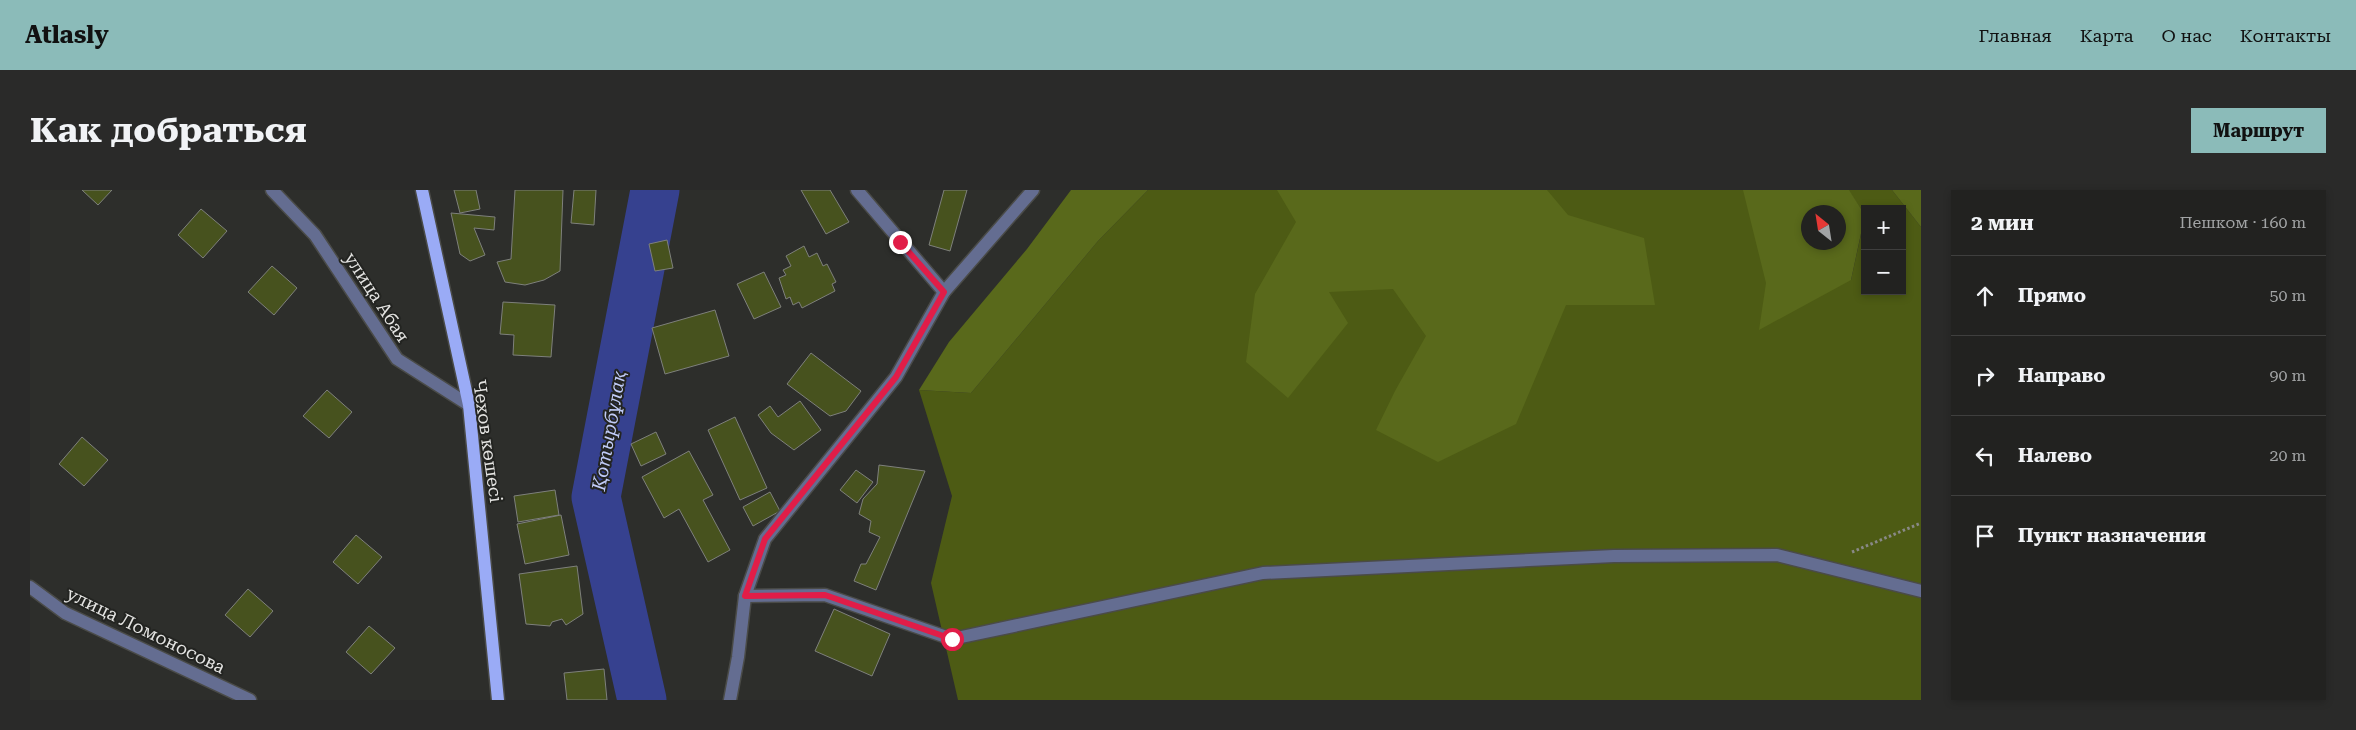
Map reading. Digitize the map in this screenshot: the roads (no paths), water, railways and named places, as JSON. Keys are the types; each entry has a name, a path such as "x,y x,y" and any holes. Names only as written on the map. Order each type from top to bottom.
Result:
{"main road":[{"name":"Чехов көшесі","path":"422,190 469,405 498,700"}],"street":[{"name":"улица Абая","path":"272,190 315,235 397,359 469,405"},
{"path":"857,190 944,292"},
{"path":"730,700 738,657 745,596 765,539 896,377 944,292 1033,190"},
{"path":"745,596 825,595 952,639 1263,573 1614,556 1777,555 1921,591"},
{"name":"улица Ломоносова","path":"30,587 64,613 250,700"}],"waterway":[{"name":"Қотырбұлақ","path":"642,700 596,497 655,190"}]}
